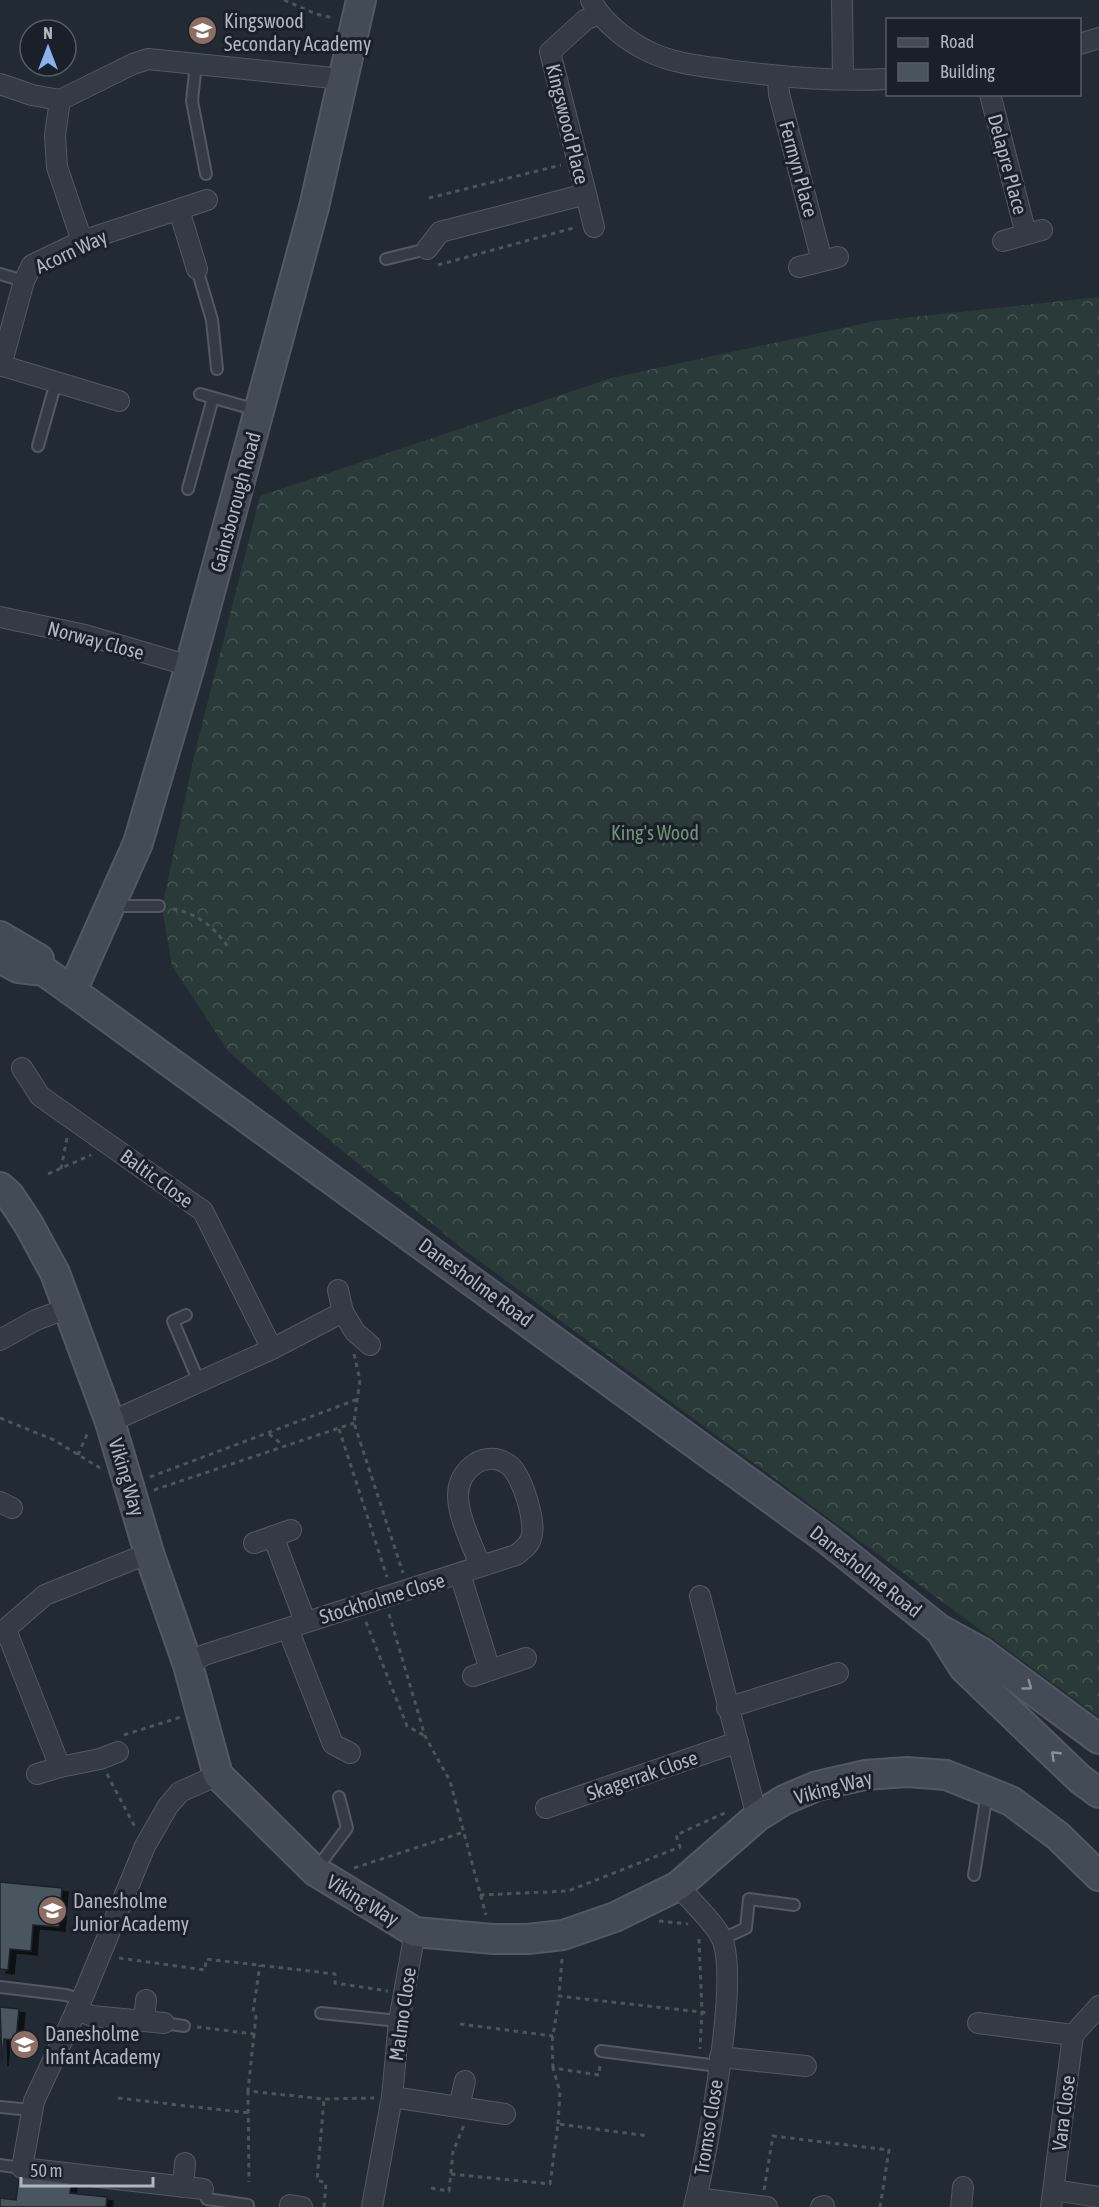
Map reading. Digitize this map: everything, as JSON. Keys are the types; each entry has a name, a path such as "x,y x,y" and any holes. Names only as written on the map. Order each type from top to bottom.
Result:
{"street":[{"name":"Gainsborough Road","path":"72,992 138,843 190,666 314,207 361,0"},
{"path":"842,0 843,80"},
{"path":"594,7 651,53 682,63 778,76 843,80 886,79"},
{"name":"Kingswood Place","path":"429,258 440,232 586,194 550,52 585,20 594,7"},
{"path":"1081,44 1099,38"},
{"path":"0,84 32,95 60,100 133,64 148,59 343,79"},
{"name":"Fermyn Place","path":"778,76 779,94 830,259 799,267"},
{"name":"Delapre Place","path":"991,96 1034,232 1003,241"},
{"path":"60,100 55,135 57,167 82,241"},
{"path":"586,194 594,225"},
{"name":"Acorn Way","path":"0,366 24,281 32,266 82,241 207,200"},
{"path":"179,210 197,269"},
{"path":"0,366 119,401"},
{"name":"Norway Close","path":"0,617 85,635 190,666"},
{"path":"0,936 40,959 44,971"},
{"name":"Danesholme Road","path":"0,958 18,968 44,971 828,1540 939,1629 981,1652 1099,1739"},
{"name":"Baltic Close","path":"22,1068 40,1096 203,1211 272,1349"},
{"name":"Viking Way","path":"0,1187 10,1196 43,1248 68,1308 110,1422 149,1553 188,1665 218,1775 326,1878 415,1932 493,1939 552,1936 615,1917 678,1886 755,1809 809,1790 865,1775 907,1772 946,1775 988,1790 1033,1815 1099,1876"},
{"path":"338,1290 343,1312 355,1332 370,1345"},
{"path":"0,1340 36,1320 68,1308"},
{"path":"110,1422 272,1349 343,1312"},
{"name":"Stockholme Close","path":"188,1665 204,1654 516,1555 527,1546 532,1537 531,1516 520,1482 510,1466 502,1461 482,1460 472,1465 463,1474 459,1485 458,1497 480,1565"},
{"name":"Stockholme Close","path":"254,1543 282,1533 297,1625 333,1744 350,1753"},
{"path":"60,1767 3,1632 45,1595 149,1553"},
{"name":"Stockholme Close","path":"460,1574 481,1673 526,1658"},
{"path":"700,1596 727,1708 755,1809"},
{"name":"Danesholme Road","path":"939,1629 964,1668 1080,1779 1099,1793"},
{"path":"727,1708 838,1673"},
{"name":"Skagerrak Close","path":"546,1808 738,1742"},
{"path":"37,1774 118,1752"},
{"path":"202,2189 22,2168 32,2110 79,2005 145,1846 168,1806 180,1792 218,1775"},
{"path":"678,1886 722,1939"},
{"name":"Malmo Close","path":"372,2207 393,2097 399,2021 415,1932"},
{"name":"Tromso Close","path":"722,1939 727,1970 725,2014 712,2062 695,2203 767,2207"},
{"path":"79,2005 92,2016 154,2022 146,2000"},
{"path":"978,2023 1073,2035 1099,2006"},
{"name":"Vara Close","path":"1073,2035 1052,2199 1099,2197"},
{"name":"Tromso Close","path":"712,2062 806,2066"},
{"path":"462,2107 465,2081"},
{"path":"393,2097 505,2114"},
{"path":"183,2187 185,2163"},
{"path":"956,2206 963,2187"}],"lane":[{"path":"196,63 192,101 206,174"},
{"path":"386,259 429,258"},
{"path":"197,269 212,320 217,369"},
{"path":"0,274 24,281"},
{"path":"38,446 56,382"},
{"path":"200,394 260,411"},
{"path":"188,489 213,398"},
{"path":"112,906 159,906"},
{"path":"186,1315 172,1320 199,1382"},
{"path":"974,1875 988,1790"},
{"path":"326,1878 347,1828 339,1797"},
{"path":"722,1939 746,1928 749,1899 794,1905"},
{"path":"0,1987 66,1995 79,2005"},
{"path":"321,2013 399,2021"},
{"path":"154,2022 184,2026"},
{"path":"601,2051 712,2062"},
{"path":"0,2107 32,2110"},
{"path":"0,2165 22,2168"},
{"path":"202,2189 207,2199 248,2205 247,2207"}],"path":[{"path":"284,0 316,14 330,17"},
{"path":"429,198 577,161"},
{"path":"429,258 594,225"},
{"path":"159,906 190,912 218,932 228,947"},
{"path":"61,1169 69,1129 76,1120"},
{"path":"48,1174 112,1145"},
{"path":"355,1332 353,1360 360,1380 354,1423 426,1736 450,1782 493,1939"},
{"path":"130,1488 358,1399"},
{"path":"0,1418 54,1440 130,1488 354,1423"},
{"path":"339,1429 395,1595"},
{"path":"268,1434 283,1445"},
{"path":"360,1605 407,1726 426,1736"},
{"path":"118,1752 118,1737 200,1711"},
{"path":"99,1759 145,1846"},
{"path":"480,1895 568,1891 680,1847 676,1835 755,1809"},
{"path":"326,1878 464,1832"},
{"path":"451,2174 550,2184 560,2092 553,2068 553,2037 563,1961 552,1936"},
{"path":"699,1936 702,2012 712,2062"},
{"path":"99,1956 205,1970 206,1959 335,1974 334,1983 404,1993"},
{"path":"249,2182 248,2091 260,1965"},
{"path":"559,1996 725,2014"},
{"path":"460,2024 553,2037"},
{"path":"184,2026 254,2034"},
{"path":"553,2068 599,2075 601,2051"},
{"path":"248,2091 324,2099 393,2097"},
{"path":"118,2098 249,2113"},
{"path":"324,2099 317,2180 326,2182 324,2207"},
{"path":"431,2188 449,2191 453,2152 463,2130 462,2107"},
{"path":"558,2124 649,2136"},
{"path":"761,2206 773,2136 889,2150 880,2207"}],"green space":[{"name":"King's Wood","path":"1099,297 1099,1717 463,1249 317,1130 228,1051 172,966 162,908 194,756 260,496 611,378 875,321"}],"building":[{"path":"0,1882 62,1888 59,1927 33,1925 31,1951 10,1949 8,1970 0,1969"},
{"path":"0,2007 19,2009 16,2040 4,2039 2,2062"},
{"path":"19,2177 71,2184 70,2193 107,2197 106,2207 0,2207 0,2198 16,2200"}],"place":[{"name":"Kingswood Secondary Academy","path":"203,31"},
{"name":"Danesholme Junior Academy","path":"52,1911"},
{"name":"Danesholme Infant Academy","path":"24,2045"}]}
